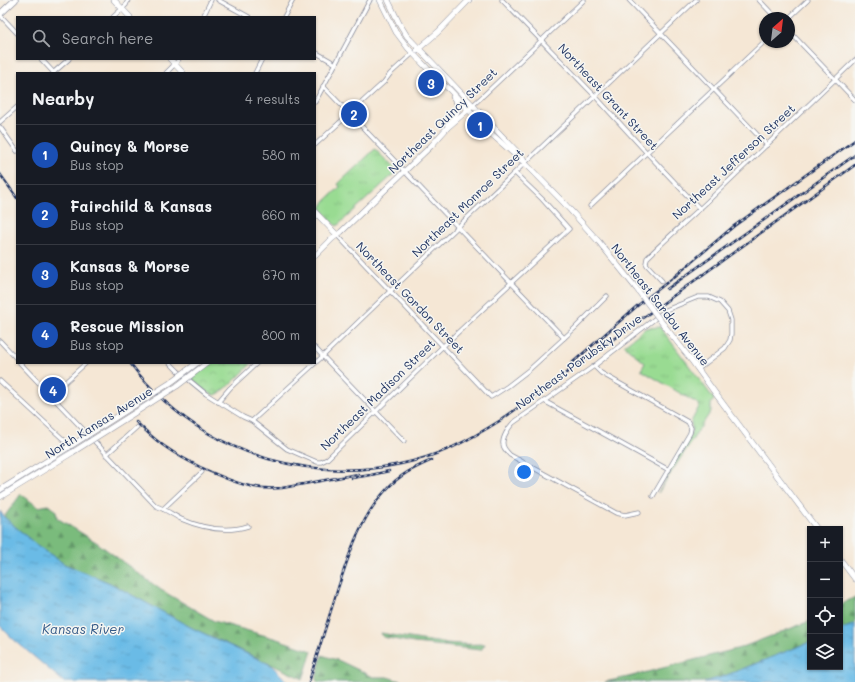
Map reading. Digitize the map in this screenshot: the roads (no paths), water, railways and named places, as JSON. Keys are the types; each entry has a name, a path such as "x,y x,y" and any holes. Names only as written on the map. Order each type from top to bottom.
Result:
{"main road":[{"path":"0,14 15,0"},
{"path":"114,0 129,16"},
{"path":"380,0 400,39 441,83 458,104 454,117 442,129 437,140"},
{"path":"388,0 403,30 470,108"},
{"path":"413,53 428,41 469,0"},
{"path":"171,60 182,72"},
{"path":"441,83 470,108"},
{"name":"Northeast Quincy Street","path":"316,255 437,140 448,127 470,108"},
{"name":"Northeast Sardou Avenue","path":"470,108 523,158 525,163 586,226 698,369 718,398 815,526"},
{"name":"Northeast Gordon Street","path":"316,213 337,235"},
{"name":"North Kansas Avenue","path":"0,490 170,383 196,364"},
{"name":"North Kansas Avenue","path":"0,497 177,386 206,364"},
{"path":"842,562 855,579"}],"street":[{"path":"114,16 126,5 128,0"},
{"path":"203,16 211,0"},
{"path":"218,0 248,16"},
{"path":"285,16 293,0"},
{"path":"316,100 370,0"},
{"name":"Northeast Grant Street","path":"502,0 595,96 646,153 700,209"},
{"name":"Northeast Quincy Street","path":"470,108 584,0"},
{"path":"630,0 767,145"},
{"name":"Northeast Monroe Street","path":"316,362 696,0"},
{"path":"759,0 770,12"},
{"path":"795,12 808,0"},
{"path":"0,14 16,32"},
{"path":"795,37 854,99"},
{"path":"590,206 759,47"},
{"path":"316,53 336,64"},
{"path":"316,144 350,114 413,53"},
{"path":"42,60 52,72"},
{"path":"54,72 68,60"},
{"path":"167,72 178,60"},
{"path":"256,72 262,60"},
{"name":"Northeast Jefferson Street","path":"662,280 647,265 647,258 855,60"},
{"path":"323,86 564,338 607,296"},
{"path":"0,122 16,108"},
{"path":"0,127 16,150"},
{"name":"Northeast Madison Street","path":"252,421 287,449 317,462 326,459 569,228 515,173"},
{"name":"Northeast Gordon Street","path":"337,235 491,397 525,373 564,338"},
{"name":"Northeast Porubsky Drive","path":"639,512 625,515 616,513 510,455 503,445 509,426 594,366 666,310 698,297 709,298 720,302 728,311 731,320 731,334 730,340 725,348 698,369"},
{"path":"0,342 16,359"},
{"path":"316,349 404,441"},
{"path":"21,364 156,506 189,522 208,528 238,530 248,526"},
{"path":"51,395 85,364"},
{"path":"171,364 192,383 218,402 252,421"},
{"path":"218,402 230,388 256,364"},
{"name":"Northeast Monroe Street","path":"252,421 314,364"},
{"path":"594,366 601,373 688,422 691,428 690,433 653,496"},
{"path":"0,381 64,440 72,452"},
{"path":"544,401 669,470"},
{"path":"106,455 137,427"},
{"path":"163,509 202,472"}],"water":[{"name":"Kansas River","path":"0,511 4,517 34,543 64,564 110,583 192,628 271,665 288,682 64,682 0,626"},
{"path":"855,624 855,682 705,682 722,677 807,643 807,670 843,670 843,629"}],"railway":[{"path":"571,364 637,306 734,226 855,140"},
{"path":"667,289 855,155"},
{"path":"131,364 155,392 184,418 206,432 235,447 265,458 296,465 328,469 360,469 391,466 423,458 453,447 501,420 855,165"},
{"path":"0,174 16,197"},
{"path":"136,422 159,442 184,459 240,484 260,488 282,488 358,474"},
{"path":"309,682 342,575 351,549 363,524 377,501 396,480 407,472 432,460"},
{"path":"352,478 389,471"}],"place":[{"name":"Kansas & Morse","path":"431,83"},
{"name":"Fairchild & Kansas","path":"354,114"},
{"name":"Quincy & Morse","path":"480,125"},
{"name":"Rescue Mission","path":"53,390"}]}
